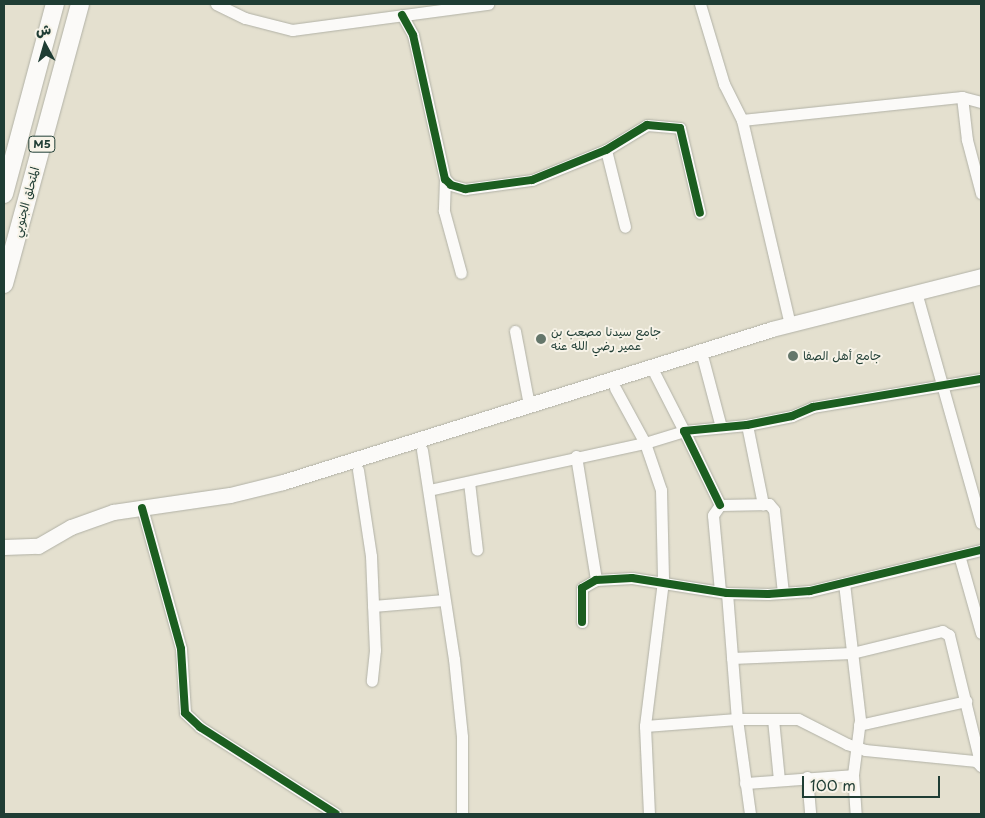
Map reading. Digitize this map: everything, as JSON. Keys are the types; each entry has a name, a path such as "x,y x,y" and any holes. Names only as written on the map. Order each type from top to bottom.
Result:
{"highway":[{"name":"المتحلق الجنوبي","path":"4,194 55,4"},
{"name":"المتحلق الجنوبي","path":"4,284 80,4"}],"main road":[{"path":"4,547 38,546 84,521 278,492 358,470 655,374 981,276"},
{"path":"143,512 230,495 283,482 790,324 917,296 981,285"}],"street":[{"path":"216,4 244,18 292,30 488,4"},
{"path":"700,4 724,84 742,120 790,324"},
{"path":"402,15 412,35 446,179 444,211 461,273"},
{"path":"742,120 962,97 981,102"},
{"path":"962,97 967,140 981,193"},
{"path":"446,179 451,186 465,189 532,180 606,150 648,126 680,128 700,213"},
{"path":"606,150 625,227"},
{"path":"917,296 981,523"},
{"path":"515,331 529,405"},
{"path":"704,359 721,427"},
{"path":"655,374 720,505"},
{"path":"429,490 576,456 645,443 684,431 747,425 792,416 813,407 981,379"},
{"path":"614,388 645,443 661,490 664,581 644,726 649,814"},
{"path":"747,425 763,504"},
{"path":"422,450 454,659 462,736 462,814"},
{"path":"576,456 596,580"},
{"path":"358,470 371,556 375,650 372,682"},
{"path":"469,482 477,550"},
{"path":"720,505 769,504 774,510 783,593"},
{"path":"720,505 713,514 750,814"},
{"path":"143,512 181,649 185,713 200,727 336,814"},
{"path":"582,622 582,588 596,580 664,581 724,592 783,593 844,583 981,550"},
{"path":"959,554 981,633"},
{"path":"844,583 859,725 854,746 853,775 856,814"},
{"path":"373,606 444,600"},
{"path":"732,658 852,653 942,631 949,635 981,766"},
{"path":"859,725 966,701"},
{"path":"644,726 737,719 798,718 854,746 907,756 976,761 981,766"},
{"path":"773,719 779,780"},
{"path":"745,783 853,775"},
{"path":"808,777 810,814"}],"cycle path":[{"path":"402,15 413,35 445,179 451,185 465,189 532,180 606,150 647,125 680,128 700,213"},
{"path":"720,505 684,431 747,425 792,416 813,407 981,379"},
{"path":"142,508 181,649 185,713 200,727 336,814"},
{"path":"582,622 582,588 596,580 632,578 727,593 768,594 810,591 981,550"}],"place":[{"name":"جامع سيدنا مصعب بن عمير رضي الله عنه","path":"541,339"},
{"name":"جامع أهل الصفا","path":"793,356"}]}
